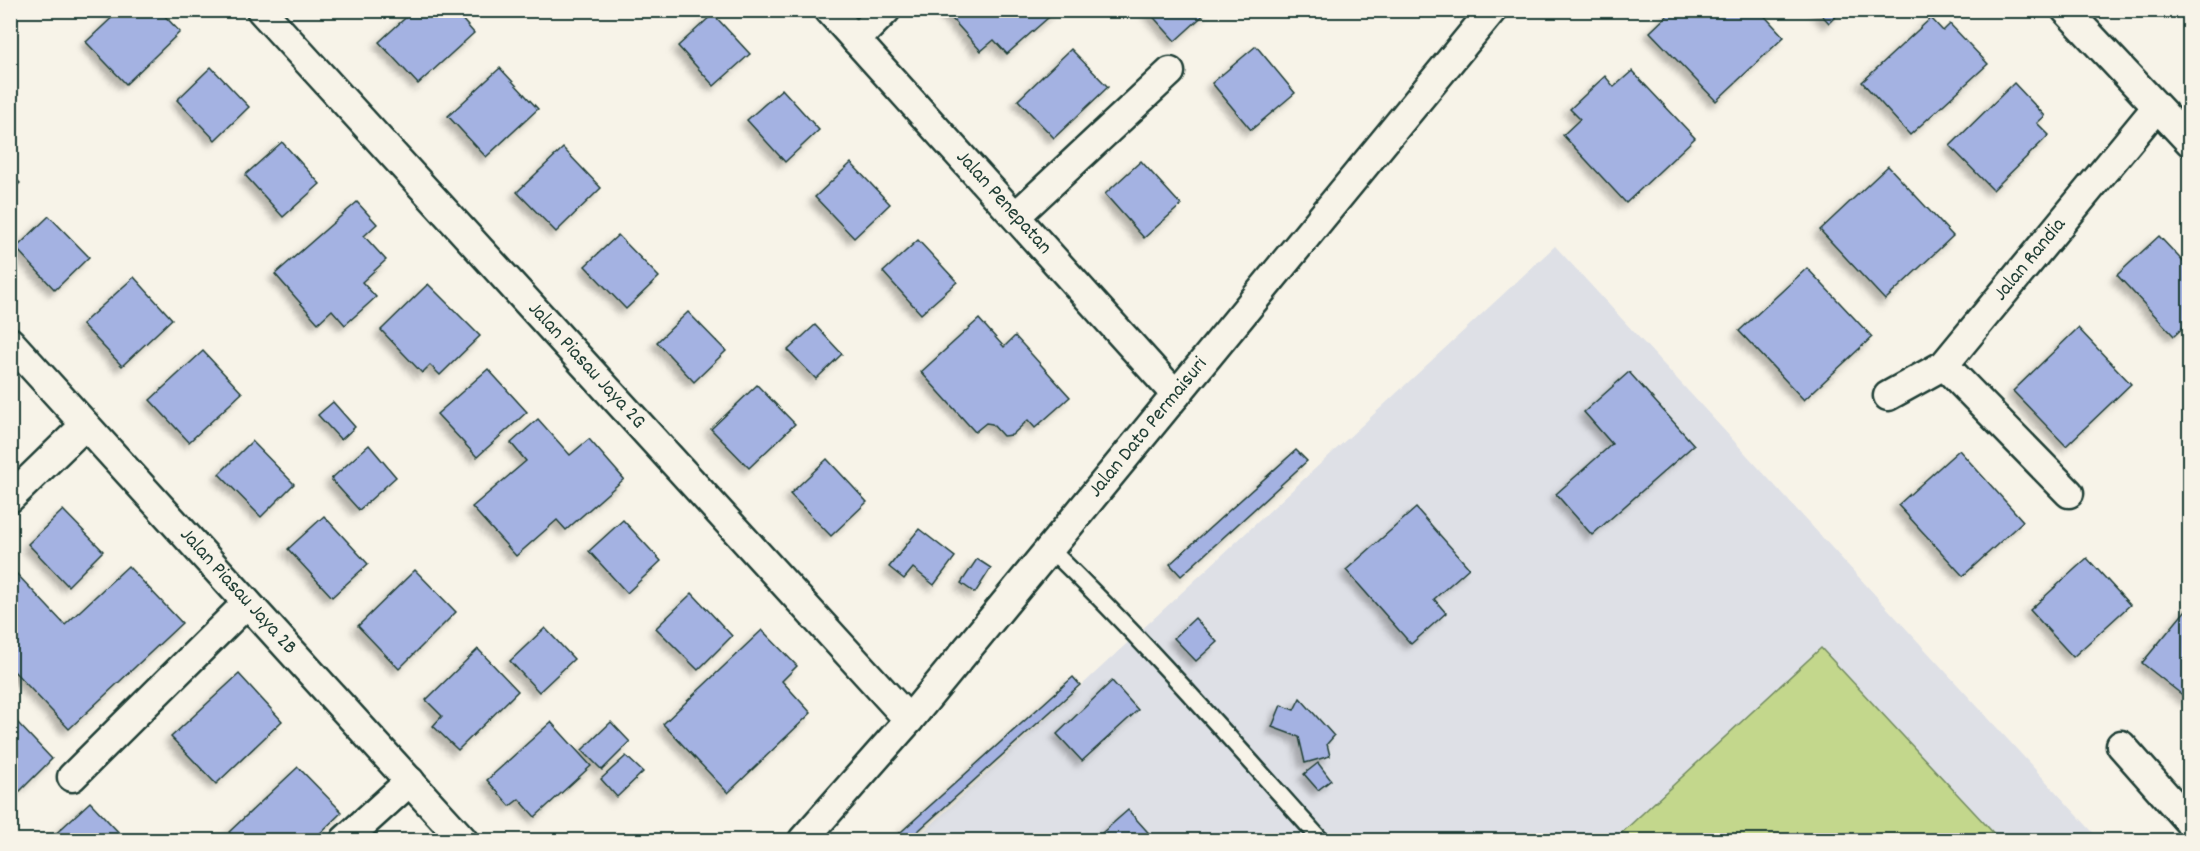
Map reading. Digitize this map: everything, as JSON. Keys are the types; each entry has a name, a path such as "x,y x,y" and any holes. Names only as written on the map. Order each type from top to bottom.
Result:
{"street":[{"name":"Jalan Piasau Jaya 2G","path":"261,10 909,720"},
{"name":"Jalan Penepatan","path":"829,10 1176,395"},
{"path":"855,40 886,10"},
{"name":"Jalan Dato Permaisuri","path":"802,840 909,720 1492,10"},
{"path":"2067,10 2190,142"},
{"path":"1016,216 1170,72"},
{"name":"Jalan Randia","path":"1888,396 1944,365 2156,108"},
{"name":"Jalan Piasau Jaya 2B","path":"10,342 463,840"},
{"path":"1944,365 2069,493"},
{"path":"10,498 85,426"},
{"path":"72,777 247,603"},
{"path":"2121,745 2190,823"},
{"path":"345,840 410,781"}],"lane":[{"path":"1049,548 1165,666 1321,840"}],"shaded area":[{"path":"1555,246 2100,840 915,840"}],"green space":[{"path":"1821,648 2000,840 1614,840"}],"building":[{"path":"120,10 159,10 180,32 126,84 86,42"},
{"path":"414,10 454,10 474,33 418,84 379,42"},
{"path":"944,10 1057,10 1007,54 994,40 981,51"},
{"path":"1147,10 1209,10 1175,41"},
{"path":"1673,10 1759,10 1784,37 1716,101 1650,32"},
{"path":"1817,10 1842,10 1829,23"},
{"path":"713,14 750,54 714,86 678,46"},
{"path":"1931,18 1943,31 1950,24 1988,64 1910,135 1862,82"},
{"path":"1256,46 1295,93 1251,130 1212,83"},
{"path":"1071,49 1108,87 1054,138 1018,100"},
{"path":"211,67 249,107 215,140 177,100"},
{"path":"500,68 538,109 486,157 448,116"},
{"path":"1632,71 1695,138 1626,203 1563,135 1580,119 1570,109 1605,76 1614,87"},
{"path":"2014,83 2045,116 2037,123 2049,135 1993,190 1950,146"},
{"path":"782,89 819,130 785,162 747,120"},
{"path":"282,142 320,184 283,217 245,175"},
{"path":"563,148 601,188 556,232 517,192"},
{"path":"1141,161 1181,205 1144,238 1105,194"},
{"path":"851,163 890,204 854,238 815,197"},
{"path":"1888,166 1953,236 1885,300 1820,230"},
{"path":"10,173 20,183 10,192"},
{"path":"357,202 377,224 364,236 386,260 362,282 376,297 345,325 332,310 318,323 275,274"},
{"path":"49,216 89,257 55,290 16,248"},
{"path":"618,235 659,277 626,309 585,266"},
{"path":"2159,236 2190,269 2190,321 2174,336 2117,275"},
{"path":"918,240 957,282 921,314 883,272"},
{"path":"1807,268 1872,337 1804,400 1739,331"},
{"path":"134,277 172,319 122,366 82,324"},
{"path":"428,284 480,336 440,375 430,365 422,373 381,330"},
{"path":"688,312 726,351 694,382 657,342"},
{"path":"979,319 1004,347 1015,336 1070,397 1035,428 1028,420 1012,435 1003,436 992,424 986,423 975,432 921,372"},
{"path":"815,325 842,354 816,379 788,350"},
{"path":"2078,328 2131,384 2066,446 2013,391"},
{"path":"203,351 242,393 189,442 150,400"},
{"path":"488,369 527,412 477,457 437,414"},
{"path":"1629,372 1694,445 1592,535 1556,494 1612,444 1584,412"},
{"path":"757,385 795,424 749,468 711,429"},
{"path":"333,402 355,427 341,440 318,415"},
{"path":"538,419 570,455 589,439 624,479 566,530 557,520 516,556 472,507 526,461 511,443"},
{"path":"252,441 294,484 261,517 219,474"},
{"path":"369,445 396,477 359,510 331,479"},
{"path":"1296,450 1307,461 1181,576 1170,564"},
{"path":"1959,450 2023,521 1963,576 1898,505"},
{"path":"827,459 867,502 831,536 790,494"},
{"path":"1416,508 1469,568 1434,599 1446,613 1411,644 1346,570"},
{"path":"63,510 103,551 68,586 28,544"},
{"path":"324,516 368,564 332,597 288,549"},
{"path":"623,520 661,561 627,593 589,551"},
{"path":"919,529 955,557 934,585 913,568 904,579 889,567"},
{"path":"2087,558 2130,605 2073,657 2030,610"},
{"path":"977,559 991,568 975,593 961,583"},
{"path":"128,566 182,623 69,729 10,667 10,578 16,573 65,625"},
{"path":"415,570 456,612 399,669 358,626"},
{"path":"692,593 732,636 698,670 656,628"},
{"path":"2190,605 2190,701 2142,663"},
{"path":"1195,618 1217,642 1196,661 1174,638"},
{"path":"545,628 574,659 539,692 510,661"},
{"path":"762,630 797,666 782,681 811,713 728,793 663,724"},
{"path":"478,649 518,691 458,750 433,726 442,716 426,700"},
{"path":"239,674 282,721 216,784 171,737"},
{"path":"1073,677 1080,685 908,840 892,840"},
{"path":"1112,681 1138,710 1082,761 1057,734"},
{"path":"1300,698 1334,736 1327,744 1330,756 1305,763 1299,737 1272,727 1281,705 1294,710"},
{"path":"17,722 52,759 11,800 10,729"},
{"path":"551,722 591,766 535,817 519,799 510,806 487,780"},
{"path":"611,722 630,742 602,770 582,750"},
{"path":"626,756 643,772 617,797 601,779"},
{"path":"1318,763 1331,780 1318,790 1304,774"},
{"path":"298,767 342,812 313,840 237,840 229,832"},
{"path":"90,802 123,837 119,840 49,840"},
{"path":"1128,810 1155,840 1094,840"}]}
